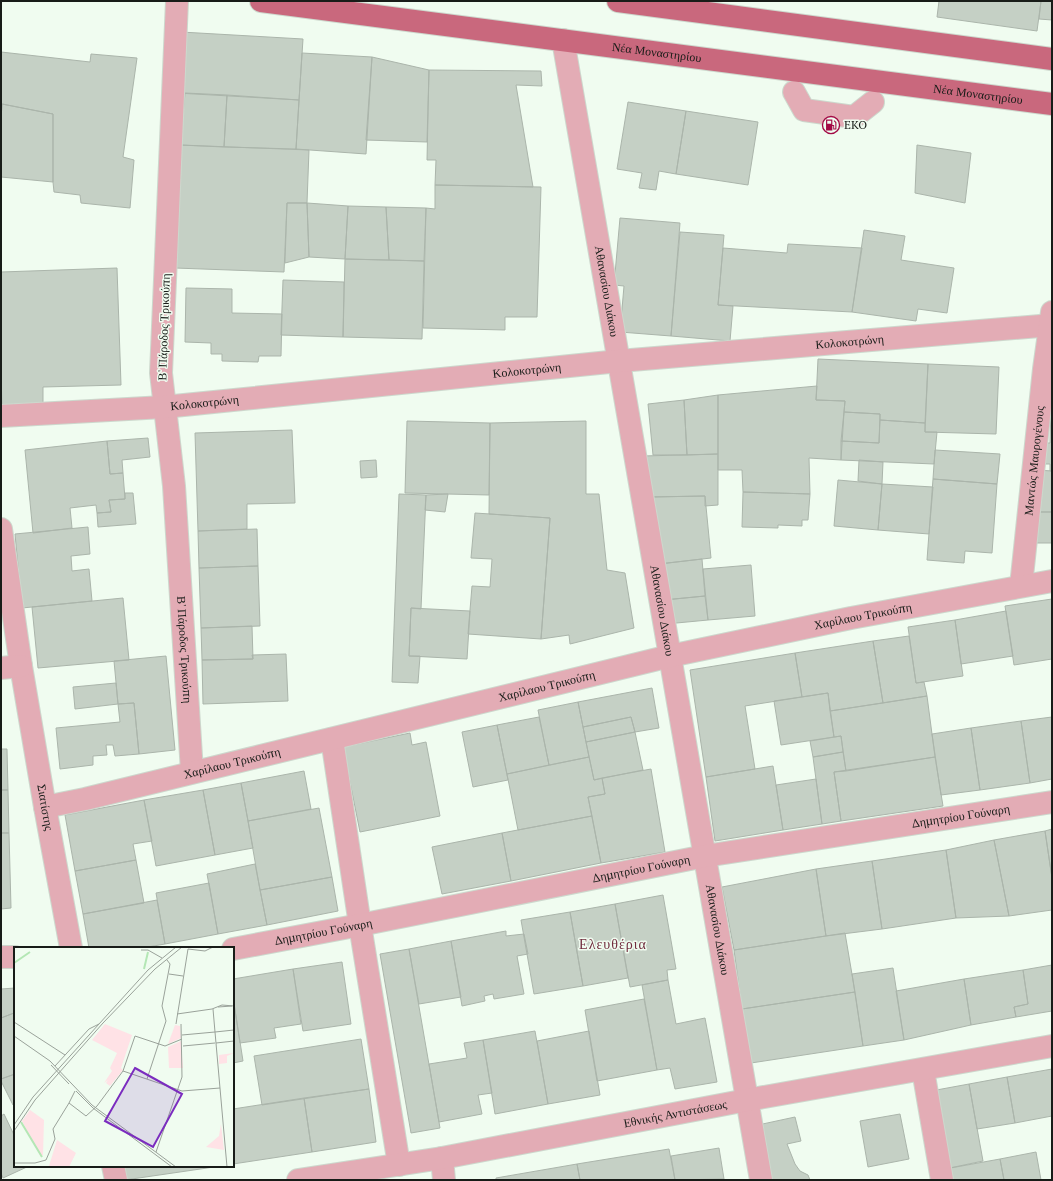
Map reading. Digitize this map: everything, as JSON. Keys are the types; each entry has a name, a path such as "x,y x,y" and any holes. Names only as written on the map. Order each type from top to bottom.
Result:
{"main road":[{"name":"Νέα Μοναστηρίου","path":"261,1 1052,104"},
{"path":"618,1 1052,59"}],"street":[{"name":"Β' Πάροδος Τρικούπη","path":"177,1 161,373 174,486 192,772"},
{"name":"Αθανασίου Διάκου","path":"563,40 620,361 761,1180"},
{"path":"794,92 804,110 854,117 873,102"},
{"name":"Κολοκοτρώνη","path":"1,416 164,407 620,361 1051,321"},
{"name":"Μαντώς Μαυρογένους","path":"1021,586 1044,369 1051,321"},
{"name":"Σιατίστης","path":"1,529 11,667 45,807 71,947"},
{"name":"Χαρίλαου Τρικούπη","path":"45,807 670,656 851,618 1052,581"},
{"path":"332,738 360,925 399,1165"},
{"name":"Δημητρίου Γούναρη","path":"234,949 705,856 1052,802"},
{"path":"1,957 14,957"},
{"name":"Εθνικής Αντιστάσεως","path":"298,1180 442,1158 747,1100 1052,1046"},
{"path":"923,1070 942,1180"},
{"path":"442,1158 444,1180"},
{"path":"113,1167 116,1180"}],"building":[{"path":"939,1 1041,1 1037,31 937,17"},
{"path":"1041,1 1052,1 1052,20 1039,19"},
{"path":"181,32 303,39 299,100 177,93"},
{"path":"1,52 90,62 91,54 137,58 123,157 134,160 130,208 81,203 80,195 54,192 53,114 2,104 1,119"},
{"path":"302,53 372,57 366,154 296,149"},
{"path":"372,57 429,70 427,142 366,140"},
{"path":"429,70 541,71 542,86 516,85 533,187 435,185 436,160 427,160"},
{"path":"185,93 227,95 224,147 180,145"},
{"path":"227,95 299,100 296,149 224,147"},
{"path":"628,102 686,111 676,174 659,171 656,190 639,188 642,173 617,169"},
{"path":"2,104 53,114 53,182 1,177"},
{"path":"686,111 758,122 748,185 676,174"},
{"path":"180,145 309,150 307,203 287,203 284,272 175,268"},
{"path":"917,145 971,153 965,203 915,193"},
{"path":"435,185 541,187 537,317 505,317 505,330 423,328 426,208 435,209"},
{"path":"287,203 307,203 309,257 285,263"},
{"path":"307,203 348,206 345,259 309,257"},
{"path":"348,206 386,207 389,260 345,259"},
{"path":"386,207 426,208 424,261 389,260"},
{"path":"620,218 680,223 671,336 620,332 624,286 614,285"},
{"path":"864,230 905,236 901,260 954,268 947,313 918,309 916,321 852,312"},
{"path":"680,232 724,235 718,305 733,306 730,341 671,336"},
{"path":"788,244 862,248 852,312 718,305 723,248 787,253"},
{"path":"345,259 424,261 422,339 343,337"},
{"path":"117,268 121,385 43,387 43,409 2,410 1,272"},
{"path":"283,280 344,282 343,337 281,335"},
{"path":"186,288 232,289 232,313 282,314 281,356 259,356 258,362 222,361 222,354 211,354 211,343 185,342"},
{"path":"818,359 928,364 925,423 880,420 880,414 844,412 845,401 816,400"},
{"path":"928,364 999,367 996,434 925,432"},
{"path":"817,386 816,400 845,401 841,460 809,458 810,494 743,492 742,470 718,470 718,395"},
{"path":"718,395 718,454 687,455 684,400"},
{"path":"684,400 687,455 653,455 648,404"},
{"path":"1051,402 1052,471 1050,471 1050,464 1040,464 1041,443 1050,443"},
{"path":"844,412 880,414 879,443 841,441"},
{"path":"880,420 925,423 925,432 937,432 934,464 841,460 841,441 879,443"},
{"path":"407,421 490,423 489,495 405,493"},
{"path":"586,421 586,494 599,494 607,570 625,573 634,628 570,644 569,635 541,639 550,518 489,514 490,423"},
{"path":"292,430 295,503 247,504 247,529 198,531 195,433"},
{"path":"148,438 150,457 122,460 123,473 110,474 107,441"},
{"path":"107,441 110,474 123,473 125,499 109,500 111,512 97,513 96,505 70,508 72,528 33,533 25,450"},
{"path":"935,450 1000,454 997,484 933,479"},
{"path":"718,454 718,505 705,506 705,496 650,497 643,456"},
{"path":"376,460 377,477 361,478 360,461"},
{"path":"859,460 883,462 882,484 858,481"},
{"path":"1037,470 1052,471 1052,512 1036,512"},
{"path":"933,479 997,484 992,553 965,551 964,563 927,560"},
{"path":"838,480 882,484 878,530 834,526"},
{"path":"882,484 933,487 929,534 878,530"},
{"path":"743,492 810,494 808,520 802,520 802,526 778,525 778,528 742,527"},
{"path":"125,493 133,493 136,524 98,527 97,513 111,512 109,500 125,499"},
{"path":"399,494 426,495 421,609 411,608 409,656 420,656 418,683 392,682"},
{"path":"448,494 445,512 425,510 426,495"},
{"path":"705,496 711,558 659,564 650,497"},
{"path":"1036,512 1052,512 1052,543 1036,543"},
{"path":"475,513 550,518 541,639 468,634 472,586 490,587 492,559 471,558"},
{"path":"88,527 90,554 71,556 72,571 89,569 92,601 22,608 15,534"},
{"path":"257,529 258,566 199,568 198,531"},
{"path":"702,559 705,596 664,600 659,564"},
{"path":"751,565 755,616 708,620 703,569"},
{"path":"258,566 260,626 201,628 199,568"},
{"path":"705,596 708,620 666,624 664,600"},
{"path":"123,598 129,660 38,668 32,607"},
{"path":"1052,599 1052,659 1014,665 1005,606"},
{"path":"411,608 470,611 467,659 409,656"},
{"path":"1006,611 1013,656 961,664 955,620"},
{"path":"955,620 963,676 916,683 908,627"},
{"path":"252,626 253,659 202,660 201,628"},
{"path":"909,636 916,683 924,682 927,696 883,703 873,641"},
{"path":"873,641 883,703 830,711 828,693 802,697 795,653"},
{"path":"795,653 802,697 745,706 755,769 706,777 690,670"},
{"path":"286,654 288,701 203,704 202,660 253,659 252,655"},
{"path":"166,656 175,750 139,754 134,703 118,704 114,661"},
{"path":"116,683 118,704 75,709 73,687"},
{"path":"652,688 659,728 635,732 631,717 583,727 578,702"},
{"path":"828,693 834,737 781,745 774,701"},
{"path":"927,696 935,757 846,771 841,736 834,737 830,711"},
{"path":"578,702 589,757 549,765 538,710"},
{"path":"134,703 139,754 115,756 113,745 106,745 107,755 93,756 93,765 60,769 56,728 120,722 118,704"},
{"path":"539,717 549,765 507,774 497,725"},
{"path":"631,717 635,732 586,742 583,727"},
{"path":"1052,717 1052,779 1030,783 1021,721"},
{"path":"1021,721 1030,783 980,790 971,728"},
{"path":"497,725 508,780 473,787 462,732"},
{"path":"971,728 980,790 941,795 932,734"},
{"path":"635,732 643,770 594,780 586,742"},
{"path":"410,733 412,745 426,742 440,816 360,832 343,747"},
{"path":"841,736 843,752 813,757 810,741"},
{"path":"1,749 7,749 8,790 1,790"},
{"path":"843,752 846,771 834,772 841,821 822,824 813,757"},
{"path":"589,757 594,780 602,778 605,794 588,797 592,816 518,830 507,774"},
{"path":"935,757 943,806 841,821 834,772"},
{"path":"773,766 783,830 715,841 706,777"},
{"path":"651,769 665,852 601,863 588,797 605,794 602,778"},
{"path":"304,771 311,809 248,821 241,783"},
{"path":"816,779 822,824 783,830 776,785"},
{"path":"241,783 253,848 215,855 203,790"},
{"path":"1,790 8,790 9,833 1,833"},
{"path":"203,790 215,855 156,866 144,800"},
{"path":"144,800 152,841 133,844 136,860 75,871 65,815"},
{"path":"319,808 332,877 260,890 248,821"},
{"path":"592,816 601,863 511,881 502,833"},
{"path":"1052,829 1052,878 1045,831"},
{"path":"1045,831 1052,878 1052,910 1009,916 994,840"},
{"path":"1,833 9,833 11,908 1,909"},
{"path":"502,833 511,881 442,894 432,847"},
{"path":"994,840 1009,916 956,918 946,850"},
{"path":"946,850 956,918 882,929 872,861"},
{"path":"136,860 144,903 83,914 75,871"},
{"path":"872,861 882,929 826,936 816,869"},
{"path":"255,864 267,925 218,934 207,874"},
{"path":"816,869 826,936 734,950 722,887"},
{"path":"332,877 338,911 267,925 260,890"},
{"path":"209,883 218,934 165,944 156,893"},
{"path":"663,895 676,969 667,970 668,980 630,987 615,904"},
{"path":"157,900 165,944 148,947 89,947 83,914"},
{"path":"615,904 628,978 583,986 570,912"},
{"path":"570,912 583,986 534,994 521,920"},
{"path":"506,931 506,936 524,934 528,954 517,956 524,994 494,999 493,994 484,996 485,1001 462,1006 451,941"},
{"path":"845,933 855,992 742,1009 734,950"},
{"path":"451,941 461,997 419,1004 409,949"},
{"path":"409,949 440,1128 411,1133 380,954"},
{"path":"342,962 351,1024 303,1031 293,969"},
{"path":"1052,965 1052,1011 1016,1017 1014,1007 1028,1004 1023,970"},
{"path":"893,968 904,1040 863,1046 852,974"},
{"path":"293,969 301,1024 274,1028 276,1038 240,1043 234,1004 234,979"},
{"path":"1023,970 1028,1004 1014,1007 1016,1017 971,1025 964,979"},
{"path":"964,979 971,1025 904,1040 896,991"},
{"path":"668,980 676,1024 705,1018 717,1082 675,1089 670,1068 657,1070 642,985"},
{"path":"14,988 14,1013 1,1018 1,989"},
{"path":"855,992 863,1046 751,1063 742,1009"},
{"path":"644,999 657,1070 597,1081 585,1010"},
{"path":"234,1003 243,1061 234,1063"},
{"path":"14,1013 14,1074 1,1079 1,1018"},
{"path":"535,1031 548,1104 495,1114 483,1040"},
{"path":"589,1031 600,1095 548,1104 537,1041"},
{"path":"361,1039 369,1089 262,1105 254,1056"},
{"path":"483,1040 492,1093 478,1095 482,1114 439,1122 429,1064 467,1058 464,1043"},
{"path":"1052,1069 1052,1116 1015,1123 1007,1077"},
{"path":"14,1074 13,1105 1,1081 1,1079"},
{"path":"1007,1077 1015,1123 977,1129 969,1084"},
{"path":"969,1084 983,1161 945,1169 931,1091"},
{"path":"369,1089 376,1142 312,1152 304,1098"},
{"path":"304,1098 312,1152 234,1164 234,1109"},
{"path":"4,1114 14,1135 14,1167 27,1167 3,1178 1,1173 1,1116"},
{"path":"900,1114 909,1159 868,1167 860,1121"},
{"path":"795,1117 801,1141 787,1144 795,1164 800,1171 808,1175 810,1180 771,1180 758,1125"},
{"path":"719,1148 724,1179 675,1180 671,1156"},
{"path":"669,1149 675,1180 580,1180 577,1164"},
{"path":"1036,1152 1041,1180 1004,1180 1000,1159"},
{"path":"1000,1159 1004,1180 947,1180 945,1169"},
{"path":"577,1164 580,1180 496,1180 496,1178"},
{"path":"123,1167 214,1167 125,1180"}],"place":[{"name":"EKO","path":"831,125"}],"district":[{"name":"Ελευθέρια","path":"613,944"}]}
